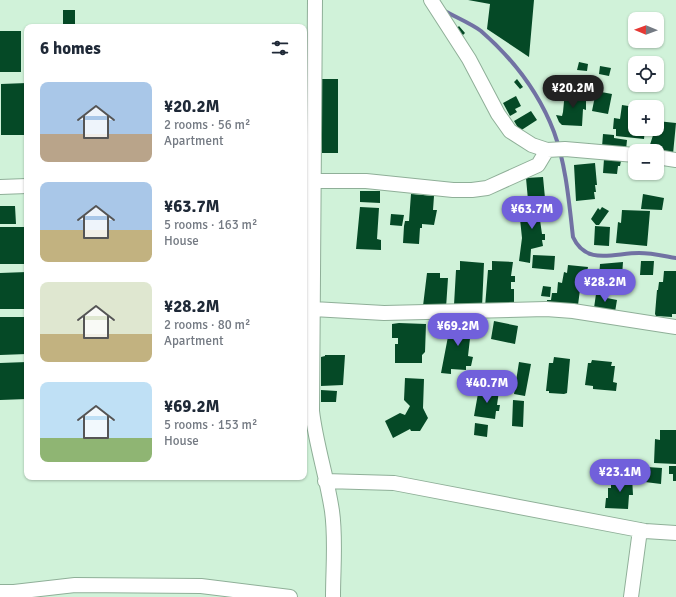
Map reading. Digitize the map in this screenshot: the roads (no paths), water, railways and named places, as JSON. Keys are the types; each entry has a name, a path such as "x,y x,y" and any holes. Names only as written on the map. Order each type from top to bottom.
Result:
{"street":[{"path":"314,0 309,181 313,309 312,411 314,431 334,530 333,597"},
{"path":"432,0 470,59 498,114 510,131 532,145 555,149 628,154"},
{"path":"309,181 366,182 453,190 472,190 487,188 538,165 555,149"},
{"path":"664,158 676,160"},
{"path":"0,187 24,186"},
{"path":"313,309 384,313 546,309 573,311 676,327"},
{"path":"325,481 394,483 640,530 676,533"},
{"path":"631,597 640,530"},
{"path":"0,592 14,592 75,585 200,586 290,597"}],"waterway":[{"path":"443,10 477,28 492,41 524,77 541,104 554,132 558,145 566,184 573,237 579,246 585,252 593,255 611,256 644,253 676,258"}]}
